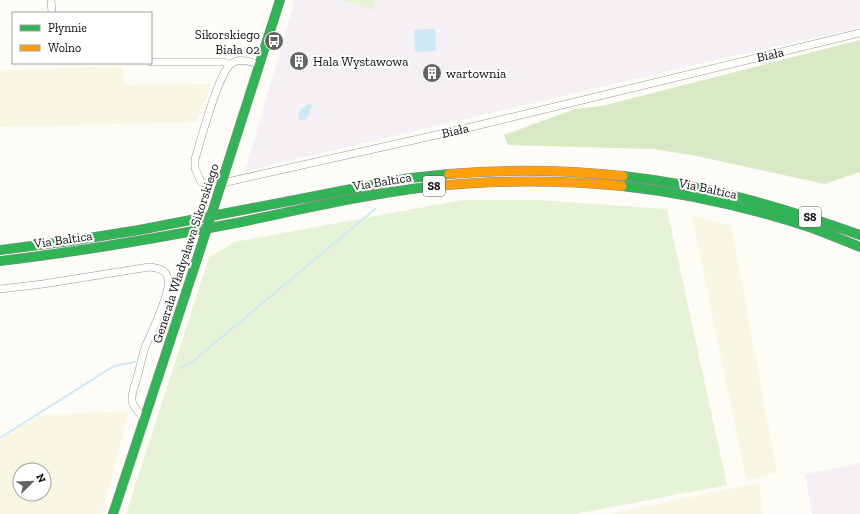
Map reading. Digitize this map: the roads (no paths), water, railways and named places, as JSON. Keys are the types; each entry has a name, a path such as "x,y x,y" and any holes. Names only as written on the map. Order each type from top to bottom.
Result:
{"main road":[{"name":"Generała Władysława Sikorskiego","path":"113,514 280,0"},
{"name":"Via Baltica","path":"0,250 60,243 124,232 389,182 446,174 511,171 605,174 652,179 693,186 770,204 813,218 860,236"},
{"name":"Via Baltica","path":"0,261 69,252 148,239 410,189 517,181 601,184 653,190 696,198 726,204 788,221 860,247"}],"street":[{"path":"51,0 52,12"},
{"name":"Biała","path":"230,65 222,78 216,94 195,159 195,168 201,182 208,184 218,184 463,129 860,32"},
{"path":"152,62 224,62 230,65 237,61 246,60 259,65"},
{"path":"0,289 43,284 149,267 159,268 165,272 168,278 168,284 163,303 146,347 133,392 132,401 135,408 144,419"}],"water":[{"path":"435,29 436,51 415,52 414,30"},
{"path":"307,104 312,106 309,112 310,113 305,120 302,121 298,116 302,107 304,108"}],"waterway":[{"path":"179,368 192,362 375,209"},
{"path":"0,438 114,366 135,362"}],"place":[{"name":"Sikorskiego Biała 02","path":"274,41"},
{"name":"Hala Wystawowa","path":"299,61"},
{"name":"wartownia","path":"432,73"}]}
